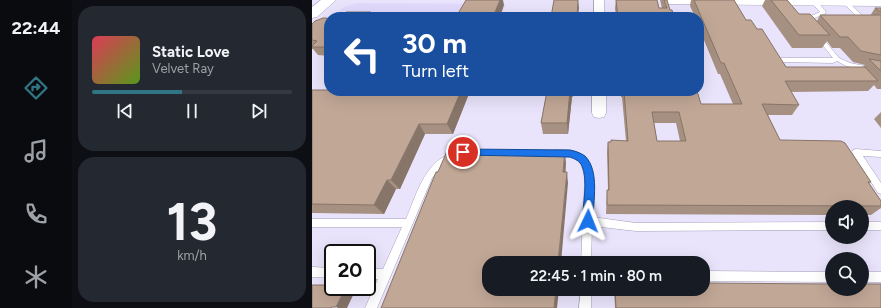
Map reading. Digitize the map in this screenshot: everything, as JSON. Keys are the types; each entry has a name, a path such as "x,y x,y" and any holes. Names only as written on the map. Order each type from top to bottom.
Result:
{"street":[{"path":"312,14 329,0"},
{"path":"599,0 599,12"},
{"path":"669,0 881,2"},
{"path":"599,96 599,113"}],"lane":[{"path":"814,1 823,13 808,18 806,21 837,59 848,65 881,71"},
{"path":"844,1 868,24"},
{"path":"780,60 833,61 837,59"},
{"path":"881,154 856,152 881,190"},
{"path":"547,153 570,153 580,157 586,164 589,178 586,256"},
{"path":"371,308 429,176 437,166 456,154"},
{"path":"588,221 636,227 825,226"},
{"path":"312,223 409,223"},
{"path":"869,226 881,226"},
{"path":"312,272 324,273"},
{"path":"376,274 385,274"},
{"path":"710,276 825,277"},
{"path":"869,277 881,277"},
{"path":"585,308 586,296"}],"shaded area":[{"path":"356,3 506,4 503,12 338,12 344,7"}],"building":[{"path":"466,0 500,0 495,12 459,12"},
{"path":"554,0 578,0 577,12 552,12"},
{"path":"616,0 657,0 659,8 667,8 664,0 667,0 670,10 672,10 673,12 617,12"},
{"path":"694,0 734,0 746,20 751,20 757,29 762,29 786,67 865,67 878,81 785,81 799,105 762,104 780,140 841,141 845,143 871,182 868,182 881,201 881,206 869,206 869,200 825,200 825,206 607,205 607,190 609,190 608,142 611,142 611,140 628,141 624,96 699,96 701,104 742,104 724,63 721,63 704,23 704,12 699,12","holes":["652,112 679,112 686,141 657,141"]},
{"path":"771,0 787,0 799,14 810,14 830,35 799,35"},
{"path":"875,8 881,8 881,12"},
{"path":"820,15 881,15 881,55 861,51 848,37 840,37"},
{"path":"324,18 324,47 312,47 317,41 312,40 312,24 315,21"},
{"path":"869,59 881,61 881,71"},
{"path":"312,90 324,90 324,96 459,96 447,124 419,124 391,180 387,180 374,205 312,204"},
{"path":"546,96 570,96 567,123 541,123"},
{"path":"447,151 565,151 563,172 567,172 559,256 482,256 482,296 555,296 554,308 381,308 436,172 438,172"},
{"path":"710,283 825,284 825,296 869,296 869,284 881,284 881,308 616,308 615,296 710,296"},
{"path":"312,285 324,285 324,296 342,296 336,307 312,308"}],"route":[{"path":"463,152 570,153 580,157 586,164 589,178 588,221"}]}
